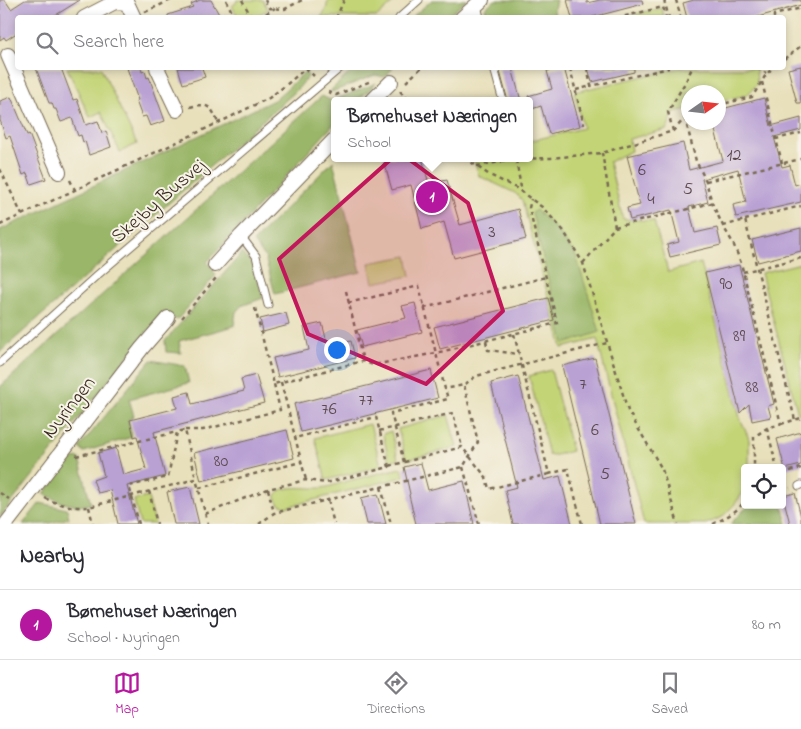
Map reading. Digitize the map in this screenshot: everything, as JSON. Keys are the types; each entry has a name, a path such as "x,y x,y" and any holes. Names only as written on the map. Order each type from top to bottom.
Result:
{"street":[{"path":"90,15 115,2 127,4 137,15"},
{"path":"467,15 480,7"},
{"path":"8,55 59,172"},
{"path":"158,70 177,110"},
{"path":"378,97 397,83"},
{"path":"215,265 331,143"},
{"name":"Nyringen","path":"6,524 142,348 168,318"}],"lane":[{"path":"402,15 419,0"},
{"name":"Skejby Busvej","path":"0,363 95,277 338,70"},
{"path":"495,70 502,97"},
{"path":"241,236 256,256 268,305"}],"path":[{"path":"140,15 171,0"},
{"path":"226,0 234,15"},
{"path":"242,0 250,15"},
{"path":"265,0 269,8 285,9 302,0"},
{"path":"337,15 344,0"},
{"path":"664,0 666,15"},
{"path":"676,0 680,15"},
{"path":"630,15 663,7 666,15"},
{"path":"264,15 275,8"},
{"path":"774,15 801,8"},
{"path":"786,56 801,46"},
{"path":"0,225 269,98 304,70"},
{"path":"308,70 327,91 336,95 376,80 397,83 418,70"},
{"path":"571,70 584,125"},
{"path":"587,70 591,86"},
{"path":"576,90 660,70"},
{"path":"673,131 668,112 691,70"},
{"path":"761,70 766,73"},
{"path":"726,103 752,97 766,73 770,70"},
{"path":"762,82 782,163"},
{"path":"177,110 199,104 206,106 211,108 218,123"},
{"path":"533,159 602,153 673,131 681,122"},
{"path":"688,130 696,160 706,181 712,203 722,226 734,243 781,424"},
{"path":"776,139 801,133"},
{"path":"602,153 615,227"},
{"path":"706,181 801,158"},
{"path":"477,166 499,162"},
{"path":"517,162 522,193"},
{"path":"472,163 488,174 516,188 542,208 563,230 583,264 628,410 662,469 678,524"},
{"path":"0,169 22,215"},
{"path":"274,384 363,361 373,365 436,353 557,323 529,208 530,199"},
{"path":"583,264 615,227 712,203"},
{"path":"722,226 801,206"},
{"path":"745,220 796,420"},
{"path":"743,272 801,258"},
{"path":"168,318 175,325 220,272 215,265"},
{"path":"424,308 546,277"},
{"path":"348,303 418,286 448,398 391,413 404,462"},
{"path":"346,291 363,361"},
{"path":"62,451 70,457 185,430 202,430 280,410 255,308"},
{"path":"514,334 550,474"},
{"path":"486,341 488,350 519,354"},
{"path":"445,389 464,385 476,376 607,343"},
{"path":"281,382 306,480"},
{"path":"259,524 274,513 463,467 478,442 464,385"},
{"path":"379,431 453,413 462,447 486,477 489,489 568,470 582,524"},
{"path":"295,438 376,417 389,466"},
{"path":"754,464 754,438 767,428 801,418"},
{"path":"767,428 776,464"},
{"path":"185,430 208,524"},
{"path":"139,524 129,486 168,477 177,432"},
{"path":"206,514 268,488 306,480 326,483 462,447"},
{"path":"199,488 301,462"},
{"path":"463,467 479,524"},
{"path":"786,472 801,468"},
{"path":"32,490 49,500 75,508 89,507 196,479"},
{"path":"381,487 391,524"},
{"path":"268,488 274,513"},
{"path":"149,492 157,524"},
{"path":"328,500 334,524"},
{"path":"713,524 726,517 741,505"},
{"path":"89,507 94,524"}],"highlighted area":[{"path":"399,152 468,203 503,311 426,384 308,334 279,259"}],"green space":[{"path":"237,0 263,0 268,10 258,15 237,15 232,6"},
{"path":"328,0 396,0 379,15 322,15 326,10"},
{"path":"432,0 467,0 449,15 414,15"},
{"path":"495,0 556,0 555,15 487,15 485,8"},
{"path":"662,8 664,15 631,15"},
{"path":"68,70 102,70 137,144 120,152 101,112 90,117"},
{"path":"353,70 391,70 385,77 375,75 332,92 331,90"},
{"path":"671,70 756,70 757,84 747,95 726,100 726,85 681,85 681,110 674,112 667,129 629,139 631,151 609,162 623,219 654,221 668,272 701,263 740,418 749,439 749,464 741,464 741,495 722,517 706,524 644,524 597,339 562,348 522,200 515,193 479,176 475,162 533,162 533,140 583,128 574,92"},
{"path":"304,73 308,77 296,91 0,352 0,230 274,100"},
{"path":"376,83 361,97 342,97"},
{"path":"322,96 331,100 331,127 207,262 216,275 177,320 163,312 0,517 0,387"},
{"path":"333,162 361,272 275,294 265,257 253,242"},
{"path":"536,210 558,231 576,256 600,332 564,344 532,213"},
{"path":"242,253 254,266 263,298 241,306 236,312 234,326 179,341 181,353 166,352 165,341"},
{"path":"407,256 411,276 373,283 369,263"},
{"path":"801,263 801,413 798,414 761,273"},
{"path":"151,360 185,366 189,383 129,399 134,416 128,420 132,437 84,452 79,448"},
{"path":"551,370 572,451 552,456 549,455 529,376"},
{"path":"448,415 457,447 406,460 398,429"},
{"path":"370,424 381,466 326,480 315,438"},
{"path":"391,431 398,459 389,461 383,434"},
{"path":"79,458 91,504 79,506 63,503 44,494 69,460"},
{"path":"402,468 403,477 286,507 280,505 276,499 277,494 284,489 325,487"},
{"path":"148,497 155,524 140,524 134,500"},
{"path":"40,503 67,509 69,518 46,524 23,524"},
{"path":"745,509 783,509 787,524 730,524"}],"building":[{"path":"0,0 5,0 11,9 25,0 80,0 56,15 15,15 15,34 6,40 4,37 0,40"},
{"path":"200,0 211,0 219,15 168,15 193,7 191,4"},
{"path":"567,0 587,0 587,3 600,0 642,0 643,4 601,15 571,15"},
{"path":"694,0 801,0 801,5 765,15 686,15 683,3"},
{"path":"801,66 801,103 797,103 788,69"},
{"path":"37,70 62,70 73,100 77,99 86,125 98,121 102,133 106,131 111,147 89,155 85,141 83,142 81,135 78,136 72,118 61,122 56,109 54,109 52,103 49,103"},
{"path":"128,70 145,71 165,121 150,126 146,116 142,117 136,101 138,100"},
{"path":"179,70 203,70 205,77 183,84"},
{"path":"500,70 513,70 520,97 507,97"},
{"path":"565,70 580,126 549,134 541,106 533,109 533,97 528,96 552,89 547,71"},
{"path":"589,70 634,70 634,72 592,82"},
{"path":"11,97 27,135 29,134 46,179 31,184 27,173 23,175 10,136 6,138 0,120 0,101"},
{"path":"764,98 771,126 801,118 801,130 774,137 782,167 790,165 795,185 801,183 801,202 736,217 733,205 746,202 738,169 702,179 708,202 689,207 695,233 717,228 721,245 670,257 667,245 679,242 671,210 630,220 627,208 640,205 627,156 683,143 689,170 723,161 715,130 726,130 726,108"},
{"path":"384,162 423,162 429,184 447,180 460,225 518,209 526,239 454,258 444,222 422,229 411,185 392,190"},
{"path":"801,228 801,251 758,262 752,240"},
{"path":"739,265 774,404 768,406 771,417 752,421 749,404 740,413 705,273"},
{"path":"548,298 554,320 440,349 434,327"},
{"path":"415,303 422,332 362,347 357,330 406,318 402,306"},
{"path":"286,313 289,325 263,332 260,319"},
{"path":"322,323 328,346 351,341 355,358 278,377 273,358 309,350 304,327"},
{"path":"595,358 636,524 600,524 562,366"},
{"path":"431,370 438,398 301,432 294,404"},
{"path":"256,375 264,403 154,432 165,476 127,486 137,524 118,524 110,490 98,493 93,480 104,476 98,453 116,448 123,475 146,469 137,436 134,437 130,420 177,408 174,396 189,392 192,404 244,391 241,379"},
{"path":"518,376 544,480 560,476 572,524 513,524 505,490 517,487 491,383"},
{"path":"287,430 294,458 201,481 194,453"},
{"path":"801,432 801,465 786,469 777,439"},
{"path":"421,463 428,490 464,481 474,524 416,524 404,467"},
{"path":"190,487 199,524 174,524 167,492"},
{"path":"795,493 801,524 790,524 786,508 786,495"},
{"path":"378,494 386,524 367,524 361,498"}],"place":[{"name":"Børnehuset Næringen","path":"432,197"}]}
